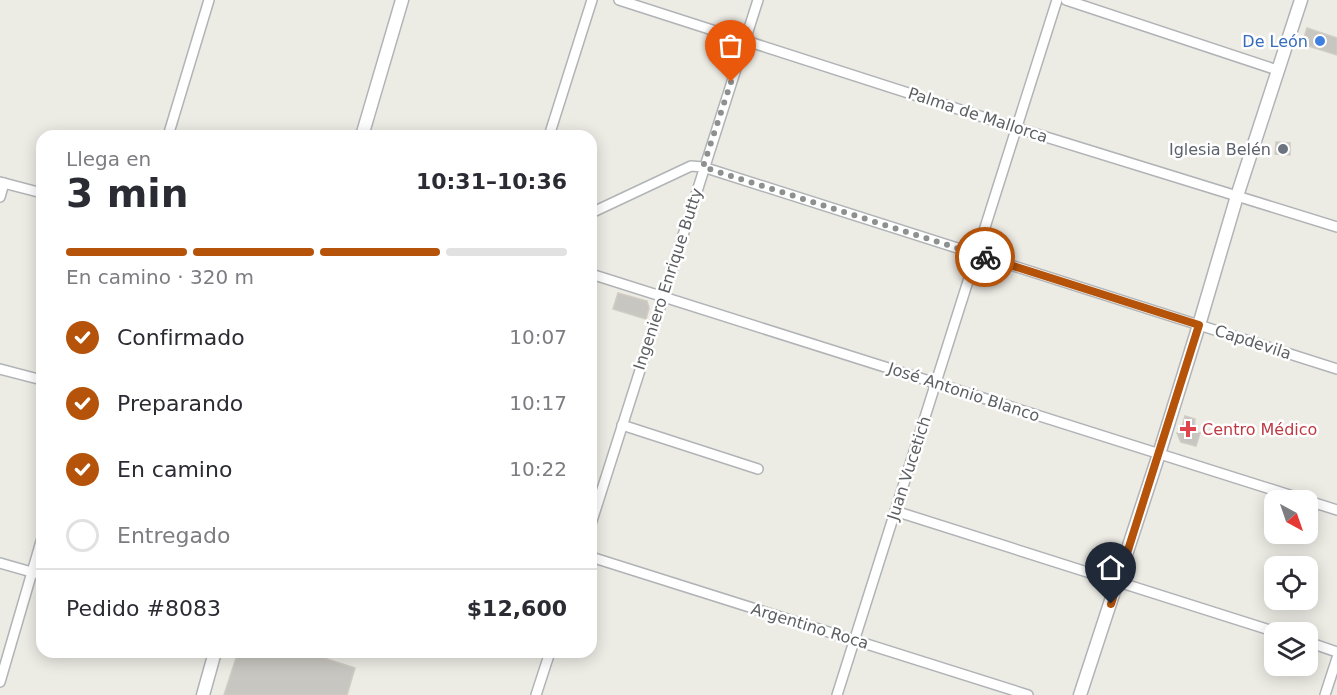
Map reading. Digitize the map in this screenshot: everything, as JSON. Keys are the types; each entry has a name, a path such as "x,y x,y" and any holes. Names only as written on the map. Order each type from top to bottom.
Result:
{"main road":[{"path":"364,130 402,0"},
{"path":"1080,695 1159,454 1237,196 1301,0"},
{"path":"203,695 213,658"}],"street":[{"path":"170,130 209,0"},
{"path":"551,130 592,0"},
{"name":"Palma de Mallorca","path":"619,0 1337,228"},
{"name":"Ingeniero Enrique Butty","path":"597,505 758,0"},
{"name":"Juan Vucetich","path":"837,695 1058,0"},
{"path":"1066,0 1278,69"},
{"path":"597,210 691,166 703,167"},
{"name":"Capdevila","path":"703,167 1337,369"},
{"path":"0,197 2,182 36,191"},
{"name":"José Antonio Blanco","path":"597,276 1337,510"},
{"path":"0,369 36,378"},
{"path":"622,425 759,469"},
{"path":"895,511 1264,628"},
{"path":"0,682 36,558"},
{"name":"Argentino Roca","path":"597,559 1028,695"},
{"path":"0,564 36,573"},
{"path":"1318,645 1337,652"},
{"path":"537,695 548,658"},
{"path":"1325,695 1337,658"}],"building":[{"name":"De León","path":"1307,28 1337,38 1337,55 1302,44"},
{"name":"Iglesia Belén","path":"1276,142 1290,143 1290,155 1275,154"},
{"path":"618,293 647,301 649,308 646,319 613,309"},
{"name":"Centro Médico","path":"1185,416 1195,419 1194,431 1200,433 1196,446 1181,442 1177,433 1181,431"},
{"path":"236,658 324,658 355,668 347,695 224,695"}],"way so far":[{"path":"731,82 703,167 985,257"}],"place":[{"name":"De León","path":"1320,41"},
{"name":"Iglesia Belén","path":"1283,149"},
{"name":"Centro Médico","path":"1188,429"}],"route":[{"path":"985,257 1199,325 1111,604"}]}
